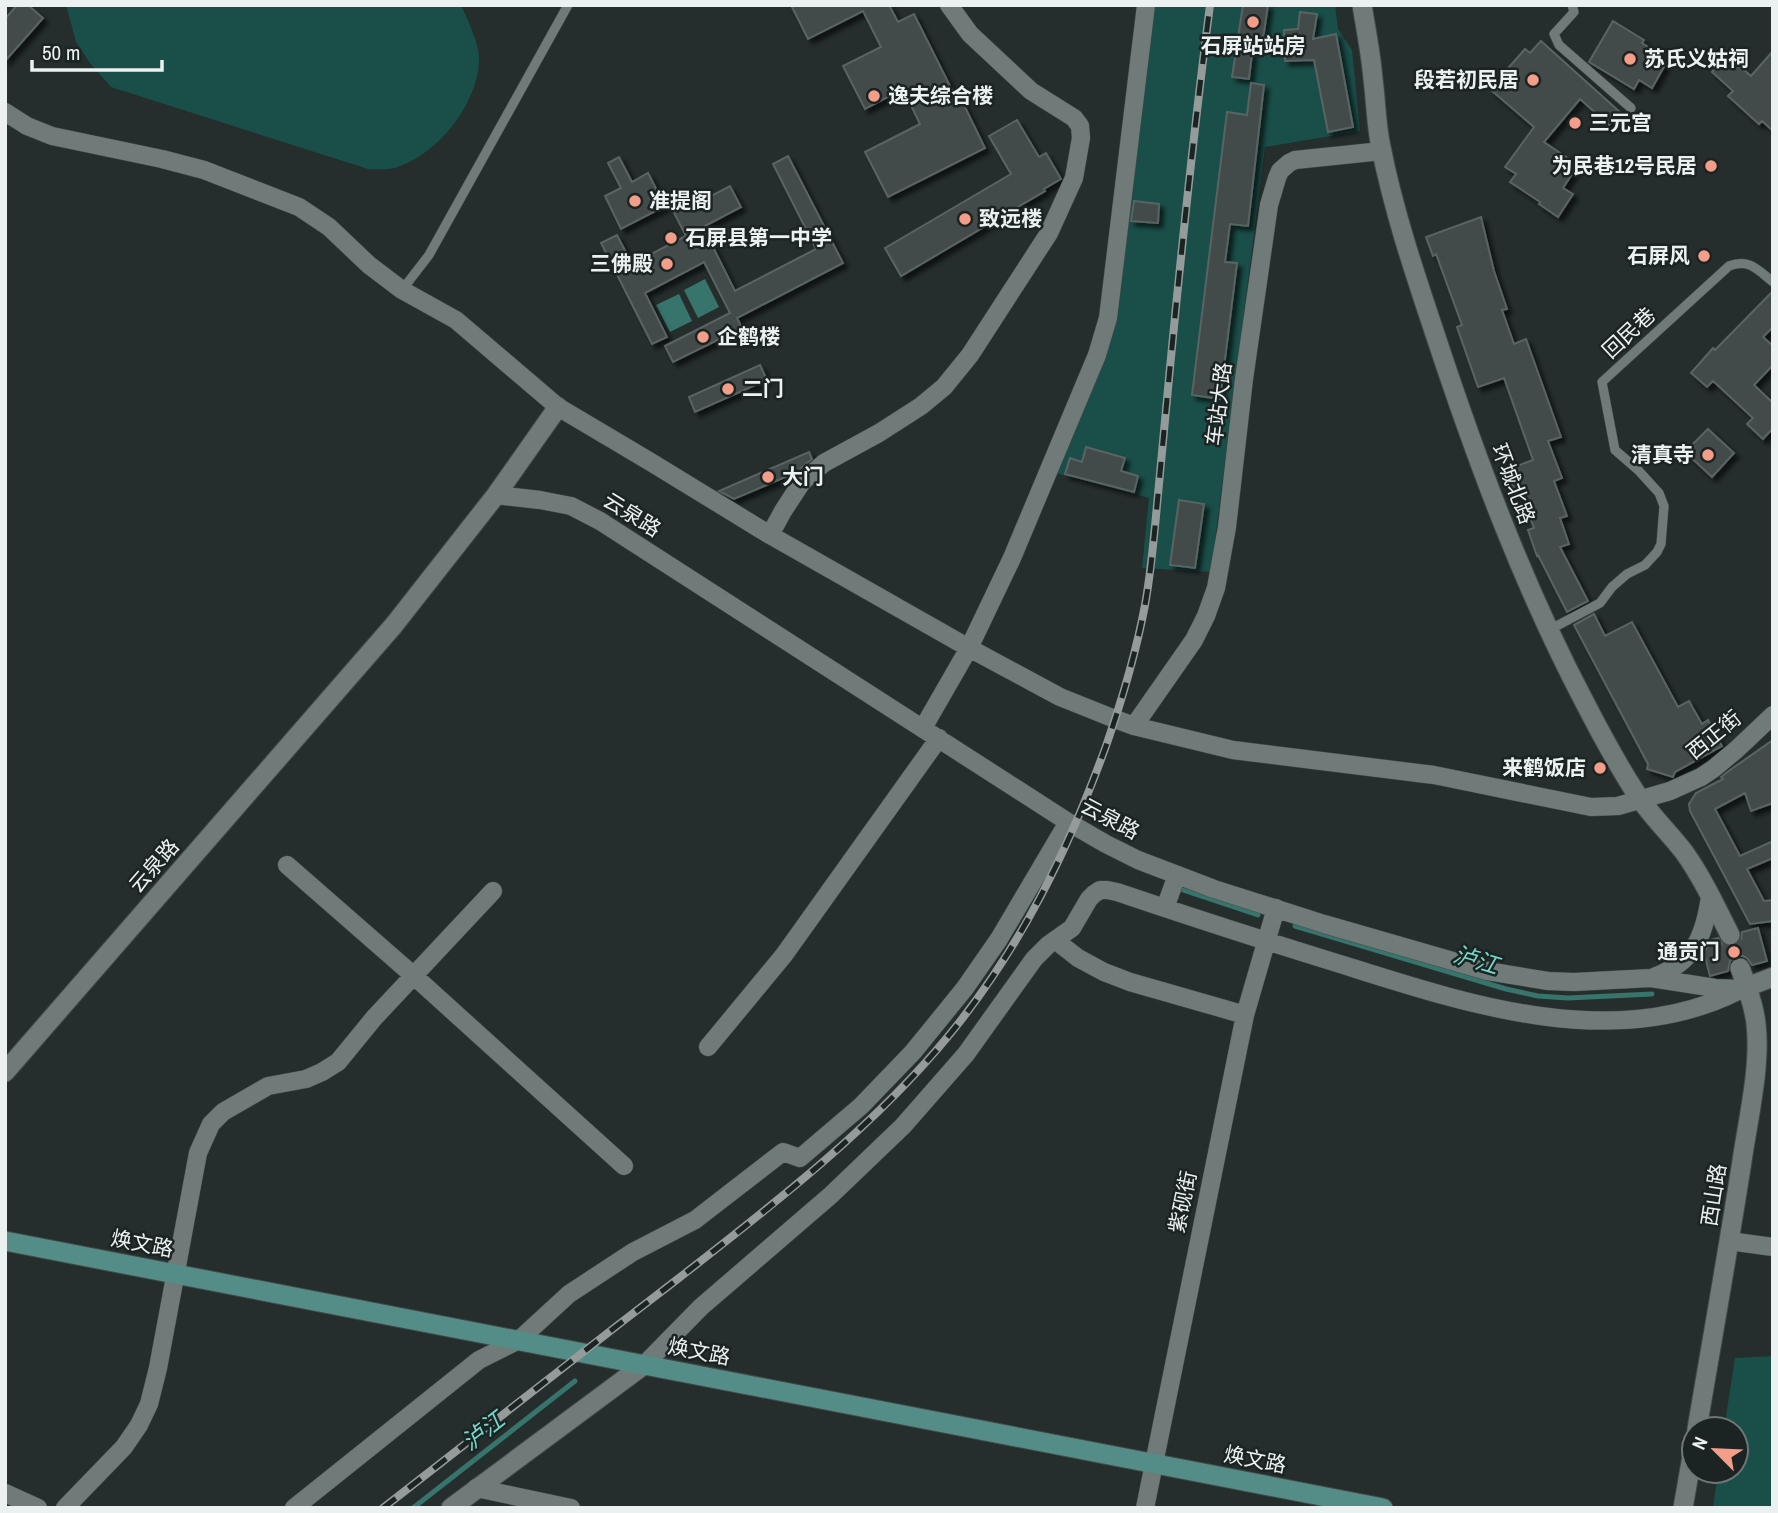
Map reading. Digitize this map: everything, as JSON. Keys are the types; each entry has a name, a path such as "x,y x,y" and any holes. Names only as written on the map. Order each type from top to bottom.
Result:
{"main road":[{"name":"焕文路","path":"5,1241 1383,1508"}],"street":[{"path":"771,535 802,482 824,463 879,433 944,387 976,345 1049,233 1074,178 1081,138 1080,126 1074,118 1031,91 970,34 949,5"},
{"path":"923,728 969,648 1012,558 1097,355 1108,318 1146,5"},
{"name":"环城北路","path":"1362,5 1382,151 1391,193 1448,374 1520,566 1586,704 1641,800 1686,856 1730,935"},
{"name":"西正街","path":"5,112 27,126 52,136 194,167 299,206 329,227 369,265 402,290 456,320 558,407 771,535 969,648 1060,697 1134,726 1233,750 1434,775 1591,807 1619,806 1685,785 1713,769 1773,715"},
{"name":"车站大路","path":"1134,726 1194,640 1216,588 1227,527 1258,273 1269,205 1277,178 1284,166 1295,160 1382,151"},
{"name":"云泉路","path":"5,1072 386,635 496,495 558,407"},
{"name":"云泉路","path":"496,495 571,506 600,521 1068,822 1106,844 1177,876 1444,960 1523,978 1574,982 1651,978 1739,989 1744,977 1773,977"},
{"path":"708,1047 785,955 939,738"},
{"path":"294,1508 479,1360 519,1340 569,1294 633,1252 695,1220 783,1152 800,1158 861,1106 912,1052 965,988 999,939 1068,822"},
{"path":"287,865 414,975 624,1166"},
{"path":"1165,908 1177,876"},
{"path":"451,1508 645,1364 701,1307 831,1195 903,1126 966,1054 1034,959 1072,928 1089,899 1100,890 1117,892 1424,991 1526,1015 1600,1020 1657,1017 1702,1007 1744,977"},
{"path":"65,1508 124,1447 149,1404 198,1153 211,1124 223,1112 268,1086 306,1079 338,1062 374,1018 493,891"},
{"path":"1651,978 1676,968 1692,952 1704,929 1710,897"},
{"name":"紫砚街","path":"1145,1508 1245,1015 1276,908"},
{"path":"1055,940 1078,958 1104,972 1245,1015"},
{"name":"西山路","path":"1699,1415 1753,1092 1757,1025 1744,977"},
{"path":"1730,1241 1773,1247"},
{"path":"1683,1508 1687,1485"},
{"path":"476,1488 571,1508"},
{"path":"5,1493 38,1508"}],"lane":[{"path":"402,290 429,256 568,5"},
{"path":"1572,5 1574,12 1554,34 1559,45 1631,108"},
{"name":"回民巷","path":"1549,629 1600,603 1612,587 1645,565 1661,544 1664,506 1660,493 1615,450 1602,382 1729,265 1747,263 1773,282"}],"shaded area":[{"path":"66,5 461,5 477,45 477,74 464,108 441,139 426,152 395,168 368,169 111,87 76,42"},
{"path":"1154,5 1335,5 1338,29 1352,50 1360,131 1265,147 1211,572 1142,568 1149,498 1041,469 1115,313"},
{"path":"705,279 719,307 698,318 684,290"},
{"path":"679,294 692,321 670,332 656,305"},
{"path":"1773,1356 1773,1508 1713,1508 1716,1485 1750,1485 1750,1415 1726,1415 1735,1358"}],"building":[{"path":"17,5 28,5 43,18 5,61 5,19"},
{"name":"逸夫综合楼","path":"791,5 889,5 898,22 914,14 959,104 963,103 985,148 888,197 865,152 920,124 903,89 865,109 843,66 881,47 863,11 808,39"},
{"path":"1243,5 1268,5 1263,39 1254,37 1249,79 1232,77"},
{"path":"1300,12 1317,14 1313,39 1336,34 1353,127 1328,132 1314,60 1285,61 1284,30 1298,29"},
{"name":"苏氏义姑祠","path":"1613,21 1644,40 1642,43 1660,54 1657,60 1665,65 1652,88 1639,80 1634,89 1589,62"},
{"path":"1541,41 1621,113 1609,125 1580,99 1544,142 1578,165 1563,188 1573,194 1558,217 1510,182 1516,174 1505,167 1534,127 1492,91 1525,49 1530,53"},
{"path":"1773,51 1773,131 1762,121 1759,124 1728,96 1733,91 1712,72 1727,55 1751,76"},
{"path":"1251,83 1264,85 1248,226 1230,224 1225,262 1237,263 1220,399 1192,395 1227,112 1247,115"},
{"name":"致远楼","path":"1017,120 1039,157 1046,153 1061,179 901,276 885,248 1011,174 989,136"},
{"path":"788,156 843,263 737,318 742,328 673,362 665,346 730,313 704,262 645,293 667,337 652,344 601,243 617,235 632,264 686,236 671,207 688,198 692,206 730,186 741,207 703,227 735,291 816,249 773,164"},
{"name":"准提阁","path":"619,157 632,182 648,173 665,206 621,229 605,196 621,188 608,163"},
{"path":"1134,201 1159,204 1158,223 1131,221"},
{"path":"1481,217 1494,271 1507,309 1502,310 1514,344 1526,339 1561,437 1548,441 1562,478 1554,481 1567,516 1560,518 1569,544 1560,547 1588,601 1567,612 1537,556 1528,530 1534,528 1521,493 1516,495 1506,470 1533,460 1504,378 1478,387 1457,327 1462,325 1436,254 1433,256 1426,237"},
{"path":"1773,291 1773,327 1763,337 1773,346 1773,365 1754,385 1773,403 1773,428 1763,439 1747,424 1753,418 1713,381 1707,387 1691,373 1713,348 1715,350"},
{"path":"760,365 767,380 695,412 689,397"},
{"name":"清真寺","path":"1708,429 1734,453 1712,477 1685,452"},
{"path":"1086,447 1125,458 1121,471 1138,476 1134,492 1065,474 1070,458 1082,462"},
{"path":"809,452 812,459 795,473 734,499 719,491"},
{"path":"1179,500 1204,504 1195,568 1170,565"},
{"path":"1594,614 1605,636 1632,622 1678,707 1689,701 1702,724 1708,720 1722,746 1675,772 1673,777 1647,769 1648,764 1574,625"},
{"path":"1773,740 1773,803 1751,811 1745,793 1715,809 1740,856 1773,841 1773,858 1747,869 1764,901 1773,900 1773,921 1750,924 1690,811 1689,804 1696,793 1723,779 1721,777"},
{"name":"通贡门","path":"1758,928 1767,961 1752,965 1747,958 1736,956 1730,961 1728,971 1710,976 1704,953 1711,940 1718,938 1724,946 1735,946 1741,941 1742,932"}],"waterway":[{"name":"泸江","path":"1183,890 1258,915"},
{"name":"泸江","path":"1295,926 1506,989 1538,996 1568,998 1652,994"},
{"name":"泸江","path":"413,1508 575,1381"}],"tunnel":[{"path":"1730,935 1740,968"}],"railway":[{"path":"383,1508 751,1222 856,1133 950,1034 976,1001 1021,932 1076,823 1106,746 1128,676 1145,605 1210,5"}],"place":[{"name":"石屏站站房","path":"1253,22"},
{"name":"苏氏义姑祠","path":"1630,59"},
{"name":"段若初民居","path":"1533,80"},
{"name":"逸夫综合楼","path":"874,96"},
{"name":"三元宫","path":"1575,123"},
{"name":"为民巷12号民居","path":"1711,166"},
{"name":"准提阁","path":"635,201"},
{"name":"致远楼","path":"965,219"},
{"name":"石屏县第一中学","path":"671,238"},
{"name":"石屏风","path":"1704,256"},
{"name":"三佛殿","path":"667,264"},
{"name":"企鹤楼","path":"703,337"},
{"name":"二门","path":"728,389"},
{"name":"清真寺","path":"1708,455"},
{"name":"大门","path":"768,477"},
{"name":"来鹤饭店","path":"1600,768"},
{"name":"通贡门","path":"1734,952"}]}
